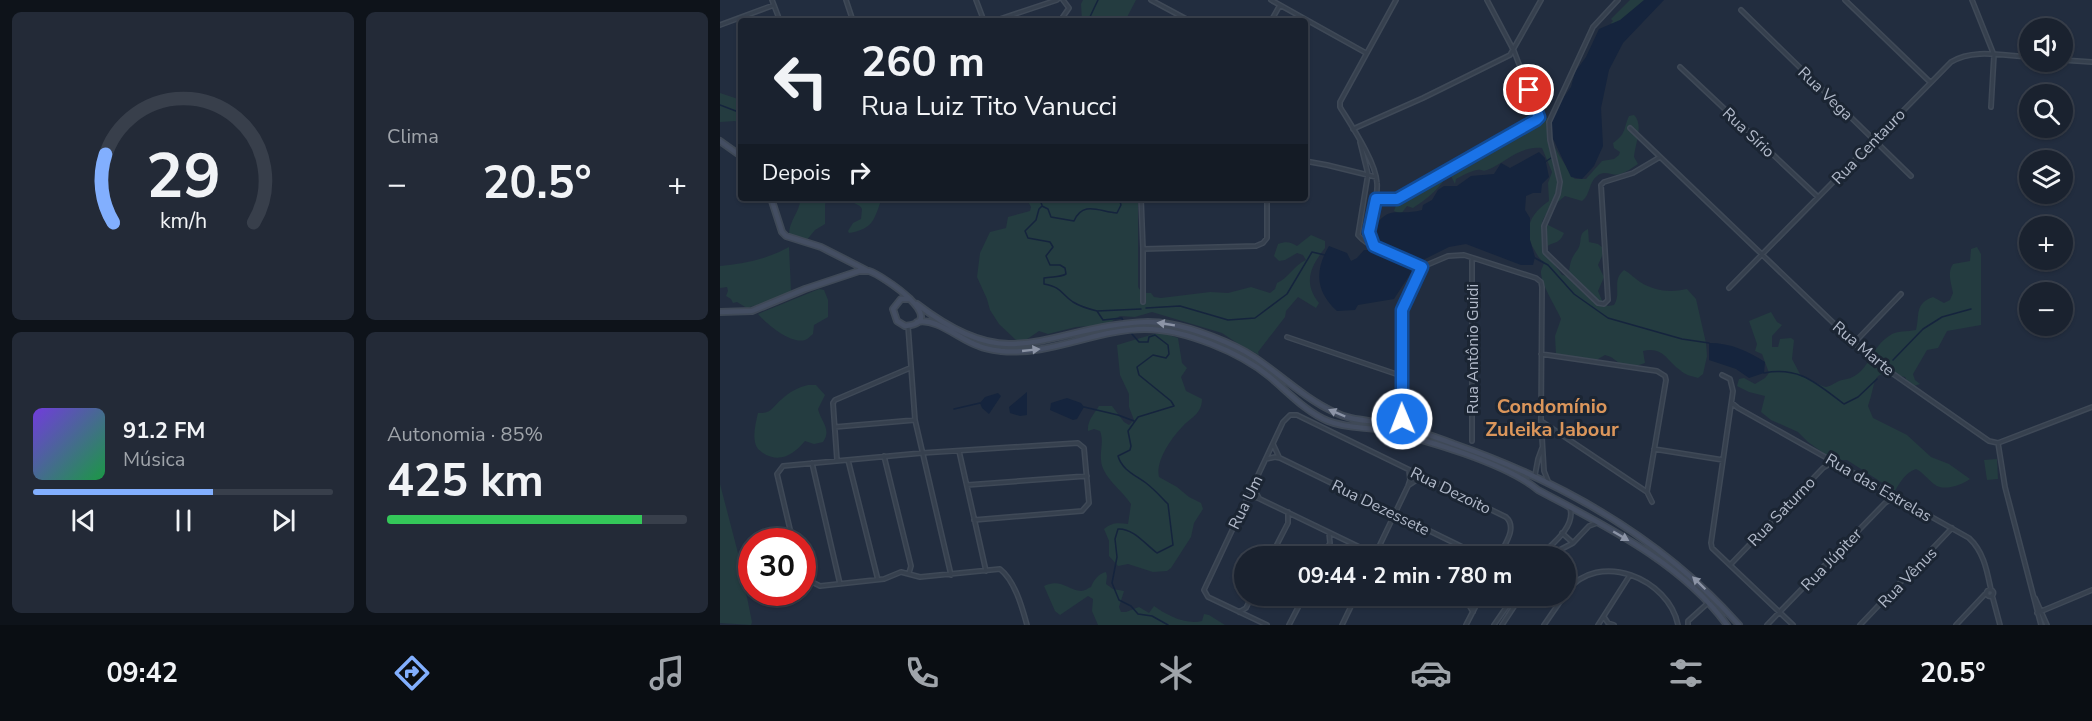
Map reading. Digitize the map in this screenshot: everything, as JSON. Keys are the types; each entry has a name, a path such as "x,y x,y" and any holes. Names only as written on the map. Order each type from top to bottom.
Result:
{"main road":[{"path":"720,141 738,154"},
{"path":"772,201 782,232 786,236 821,246 868,271 892,285 936,317 966,334 991,342 1007,344 1038,341 1124,324 1145,322 1169,324 1228,344 1254,357 1310,399 1335,413 1359,420 1388,424 1432,437 1548,481 1611,518 1676,562 1739,625"},
{"path":"720,312 752,311 805,289 859,271 868,271"},
{"path":"892,285 897,293 893,311 901,324 908,326 923,320 932,322 979,346 1011,351 1035,350 1094,336 1145,329 1188,335 1250,362 1308,409 1327,420 1342,425 1398,434 1455,450 1527,481 1538,490 1663,562 1709,602 1727,624"},
{"path":"895,304 902,298 910,299"},
{"path":"916,322 921,312 917,304"},
{"path":"1535,476 1538,490"},
{"path":"1558,501 1561,492 1579,499"},
{"path":"1574,510 1580,510 1606,525 1610,524 1611,518"}],"street":[{"path":"772,0 779,18"},
{"path":"846,0 852,18"},
{"path":"976,0 983,18"},
{"path":"1003,18 1057,0"},
{"path":"1062,18 1069,8 1063,0"},
{"path":"1151,0 1184,18"},
{"path":"1271,0 1303,18"},
{"path":"1374,246 1369,232 1376,199 1376,177 1360,141 1340,107 1340,102 1396,0"},
{"path":"1376,199 1397,199 1539,117 1514,51 1487,0"},
{"path":"1353,129 1423,98 1510,55 1541,0"},
{"path":"1618,0 1593,27 1548,127 1560,182 1558,194 1544,226 1545,252 1598,303 1605,304 1608,300 1601,185 1633,173 1660,157"},
{"path":"1845,0 1931,82"},
{"path":"1972,0 1994,56 1991,107"},
{"path":"739,18 774,5"},
{"path":"1273,18 1280,5"},
{"name":"Rua Vega","path":"1741,10 1911,176"},
{"path":"720,25 738,18"},
{"path":"1308,21 1366,53"},
{"name":"Rua Centauro","path":"1729,288 1931,82 1959,58 1975,54 2019,57"},
{"path":"2073,61 2092,62"},
{"name":"Rua Sírio","path":"1680,67 1818,197"},
{"name":"Rua Marte","path":"1630,128 1869,357 1989,441 1998,443"},
{"path":"1360,141 1368,174 1358,232 1362,239 1374,246 1422,267"},
{"path":"1308,162 1376,177"},
{"path":"1141,201 1143,303"},
{"path":"1143,249 1256,246 1267,238 1267,201"},
{"path":"1402,419 1402,310 1422,267 1448,256 1464,255 1538,279 1542,287 1541,421 1545,471 1548,481"},
{"name":"Rua Antônio Guidi","path":"1472,258 1472,441"},
{"path":"1854,343 1901,294"},
{"path":"908,326 915,420 951,575"},
{"path":"1287,337 1402,376"},
{"path":"1541,354 1657,371 1665,376 1647,492"},
{"path":"837,460 833,403 836,399 910,368"},
{"path":"1722,375 1730,379 1733,385 1732,403 1712,548 1793,625"},
{"name":"Rua das Estrelas","path":"1732,403 1952,528 1975,544 1985,563 1992,595"},
{"path":"2041,625 2005,488 1998,443 2092,407"},
{"path":"1731,411 1738,408"},
{"name":"Rua Um","path":"1239,612 1208,597 1204,592 1205,584 1283,422 1290,416"},
{"name":"Rua Dezoito","path":"1290,416 1297,416 1506,517 1512,523 1512,528 1504,546"},
{"path":"835,427 915,420"},
{"path":"1541,421 1647,492 1652,502"},
{"path":"790,528 777,472 783,466 922,453 1078,443 1084,448 1089,503 1082,511 974,520"},
{"path":"1273,444 1276,455 1280,458"},
{"path":"1535,476 1543,447"},
{"path":"1654,449 1723,460"},
{"path":"959,451 986,571"},
{"path":"884,456 911,566 909,573"},
{"path":"1265,460 1280,458"},
{"name":"Rua Dezessete","path":"1280,458 1461,546"},
{"path":"848,460 878,580"},
{"name":"Rua Saturno","path":"1730,565 1823,468 1835,461"},
{"path":"812,463 840,584"},
{"path":"1381,546 1408,486 1409,470"},
{"path":"967,485 1087,476"},
{"path":"1408,486 1422,476"},
{"path":"1254,484 1260,499"},
{"name":"Rua Júpiter","path":"1767,625 1885,503 1896,496"},
{"path":"1246,500 1255,497 1260,499 1357,546"},
{"path":"1550,546 1562,533 1571,516 1569,507"},
{"path":"1276,546 1288,523 1288,513"},
{"path":"1288,523 1298,518"},
{"path":"1567,546 1589,526 1597,523"},
{"name":"Rua Vênus","path":"1860,625 1952,528"},
{"path":"1328,532 1330,539 1328,546"},
{"path":"1562,533 1573,543"},
{"path":"1329,543 1339,537"},
{"path":"816,585 886,579 901,572 920,577 1000,569 1004,572 1020,602 1027,625"},
{"path":"1576,582 1596,572 1614,570 1630,575 1659,594 1673,610 1678,625"},
{"path":"1598,625 1630,575"},
{"path":"1956,625 1991,590"},
{"path":"2037,613 2092,590"},
{"path":"1987,592 1989,596 1992,595 2000,625"},
{"path":"2033,594 2047,625"},
{"path":"1688,625 1688,621 1709,602"},
{"path":"1289,625 1299,606"},
{"path":"1342,625 1351,606"},
{"path":"1469,606 1473,612"},
{"path":"1468,625 1476,606"},
{"path":"1494,625 1507,606"},
{"path":"1502,625 1514,606"},
{"path":"1544,625 1557,606"},
{"path":"1239,612 1246,608 1249,616"},
{"path":"1239,612 1267,625"},
{"path":"1604,616 1608,623 1614,625"}],"green space":[{"path":"1083,0 1136,0 1127,18 1082,18"},
{"path":"1630,0 1647,0 1615,28 1611,19"},
{"path":"720,93 738,99 738,123 735,121 720,122"},
{"path":"1634,115 1638,124 1638,135 1634,157 1638,164 1621,174 1600,174 1594,179 1582,201 1565,196 1548,210 1542,222 1564,233 1558,241 1546,247 1545,252 1562,275 1568,276 1581,235 1588,229 1589,242 1603,248 1598,265 1604,277 1598,291 1603,303 1608,306 1614,305 1616,301 1618,278 1624,270 1640,282 1657,289 1675,291 1687,289 1696,299 1706,343 1707,356 1703,374 1698,378 1684,373 1660,352 1650,350 1643,351 1645,363 1636,366 1619,363 1605,355 1593,362 1585,358 1556,355 1555,336 1561,319 1541,276 1544,262 1537,254 1529,236 1533,217 1549,201 1548,183 1552,172 1542,148 1527,149 1484,171 1469,172 1456,179 1455,184 1451,176 1446,176 1436,190 1413,208 1407,206 1401,214 1394,211 1402,196 1432,173 1449,166 1469,163 1515,139 1542,117 1555,123 1551,140 1575,179 1586,179 1602,161 1614,159 1619,155 1620,152 1614,148 1613,143 1623,133 1629,116"},
{"path":"800,201 826,201 825,224 815,230 806,241 789,237 790,226"},
{"path":"850,201 881,201 872,222 864,229 849,233 853,223 861,219 860,206"},
{"path":"1028,201 1138,201 1138,287 1142,293 1151,293 1154,297 1161,298 1210,292 1228,293 1251,287 1270,293 1275,289 1277,283 1306,260 1303,255 1297,253 1279,261 1274,256 1278,244 1288,242 1297,246 1311,235 1325,241 1325,248 1315,262 1310,275 1311,289 1319,303 1316,308 1298,297 1258,352 1259,355 1222,333 1152,312 1135,317 1120,316 1106,325 1076,327 1048,334 1039,331 1020,344 999,324 990,310 977,277 980,253 990,232 1006,228 1008,217 1030,211 1031,207"},
{"path":"789,247 791,291 771,301 747,308 737,302 733,303 726,296 727,287 720,288 720,266 756,260"},
{"path":"1977,247 1981,254 1981,325 1947,331 1938,348 1927,350 1913,374 1915,380 1920,384 1911,387 1905,377 1880,375 1875,382 1868,406 1873,418 1907,435 1931,457 1949,464 1970,479 1967,481 1952,487 1942,487 1934,484 1916,469 1906,475 1895,491 1847,460 1833,460 1798,432 1771,420 1761,412 1765,396 1737,386 1739,379 1744,378 1755,384 1769,373 1762,354 1755,351 1757,344 1749,321 1771,312 1777,322 1782,325 1772,336 1772,347 1778,347 1780,339 1794,340 1792,359 1801,376 1826,387 1861,371 1879,345 1892,334 1916,330 1920,307 1927,300 1933,297 1944,303 1950,300 1953,293 1950,278 1951,267 1953,264 1970,261 1971,249"},
{"path":"819,289 824,290 828,300 828,317 814,325 813,334 805,340 786,336 758,314"},
{"path":"1154,334 1166,334 1178,338 1182,363 1187,368 1181,377 1186,391 1202,399 1198,411 1165,450 1158,471 1159,477 1201,503 1203,509 1194,523 1191,537 1171,568 1167,571 1153,572 1128,564 1118,566 1109,556 1109,541 1104,529 1113,524 1128,524 1131,504 1102,466 1100,431 1094,429 1088,431 1088,427 1099,406 1112,406 1129,425 1134,420 1129,407 1129,394 1120,375 1117,345"},
{"path":"808,385 816,385 825,395 818,409 826,429 823,442 814,444 805,441 796,450 781,457 775,458 763,453 755,444 754,439 758,413 769,411 788,394"},
{"path":"1997,459 1998,479 1987,480 1984,460"},
{"path":"720,484 738,553 738,606 749,606 752,622 751,625 720,623"},
{"path":"1106,572 1106,584 1113,589 1124,591 1119,607 1121,612 1139,607 1149,613 1154,606 1170,616 1189,622 1202,621 1204,614 1225,625 1098,625 1092,611 1093,599 1088,596 1060,615 1055,611 1044,586 1055,583 1082,591 1091,587 1101,574"}],"water":[{"path":"1644,0 1664,0 1623,43 1609,70 1601,108 1603,146 1594,166 1582,179 1571,177 1548,128 1599,29 1620,20"},
{"path":"1539,152 1545,158 1549,177 1542,184 1541,193 1526,196 1525,210 1530,218 1530,240 1535,257 1533,265 1521,265 1466,244 1449,247 1421,261 1375,242 1373,228 1379,220 1390,213 1422,210 1423,205 1432,200 1438,190 1444,186 1457,186 1471,176 1494,174 1501,163 1510,168"},
{"path":"1329,246 1347,253 1351,261 1364,250 1373,250 1414,268 1394,299 1358,305 1355,310 1337,311 1321,289 1319,273"},
{"path":"1709,343 1732,346 1752,354 1765,362 1764,373 1749,378 1736,369 1709,360"},
{"path":"1027,392 1027,415 1020,416 1010,413 1009,407"},
{"path":"998,393 1001,396 989,414 980,403 985,397"},
{"path":"1067,398 1081,403 1084,407 1077,419 1073,420 1050,410 1051,403"}],"waterway":[{"path":"1089,18 1098,0"},
{"path":"720,105 738,112"},
{"path":"1545,162 1551,158"},
{"path":"1040,201 1042,205"},
{"path":"1120,201 1121,205 1117,213 1087,209 1082,211 1074,221 1051,217 1048,209 1042,206 1036,220 1025,231 1028,238 1050,242 1053,247 1046,256 1050,265 1060,265 1065,268 1066,274 1044,278 1044,284 1058,289 1076,304 1097,311 1103,320 1122,318 1123,322"},
{"path":"1146,308 1180,306 1228,320 1255,318 1287,294 1312,252 1325,255"},
{"path":"1535,258 1548,265 1574,294 1608,318 1682,339 1709,343"},
{"path":"1097,311 1141,309"},
{"path":"1893,360 1923,329 1942,317 1971,309"},
{"path":"1125,326 1139,342 1148,342 1149,337 1155,335 1168,345 1169,354 1166,358 1153,355 1137,367 1139,375 1174,406 1138,417 1128,431 1130,450 1118,456 1126,469 1149,485 1168,504 1173,545 1157,553 1134,534 1118,529 1115,539 1117,557 1112,583 1119,600 1131,606 1138,614 1152,616 1168,625"},
{"path":"1764,373 1798,374 1844,404 1858,397 1877,379"},
{"path":"954,409 980,403"},
{"path":"1084,407 1134,421"}],"district":[{"name":"Condomínio Zuleika Jabour","path":"1552,418"}],"route":[{"path":"1402,419 1402,310 1422,267 1374,246 1369,232 1376,199 1397,199 1536,120 1539,117 1529,90"}]}
